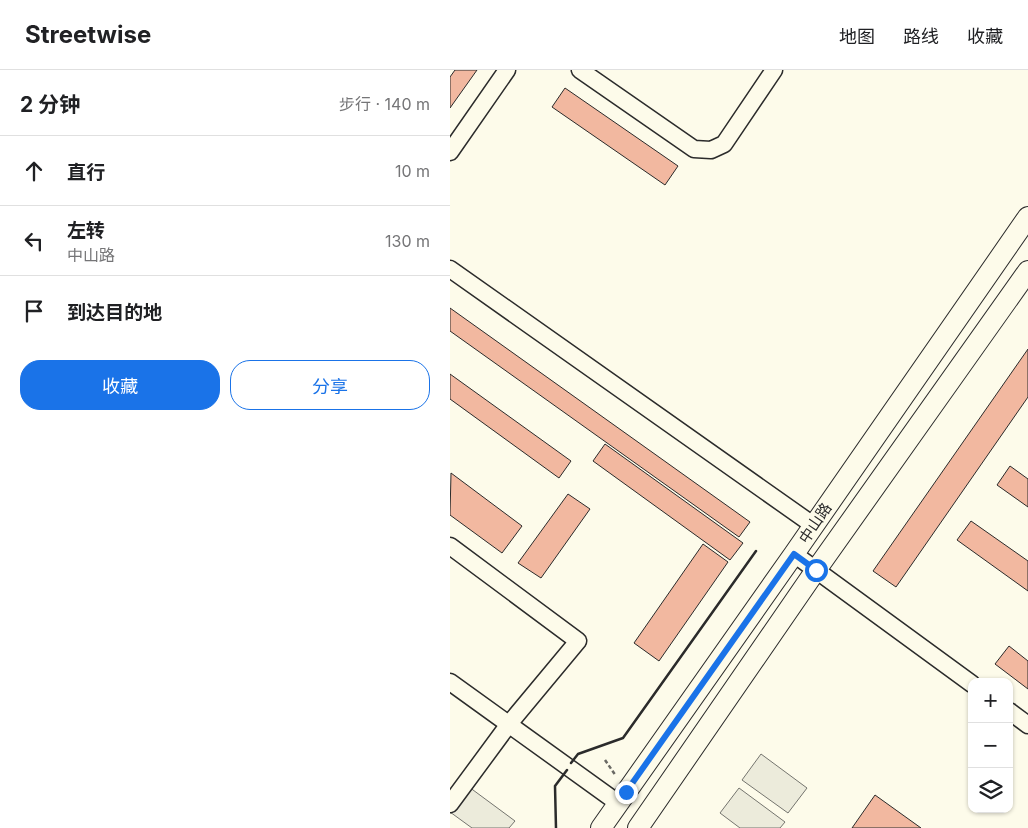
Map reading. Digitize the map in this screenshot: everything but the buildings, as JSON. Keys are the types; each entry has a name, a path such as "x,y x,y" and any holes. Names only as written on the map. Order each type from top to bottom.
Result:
{"main road":[{"name":"中山路","path":"601,828 1028,217"},
{"name":"中山路","path":"638,828 816,570 1028,270"}],"street":[{"path":"450,152 507,70"},
{"path":"580,70 694,149 711,150 724,144 774,70"},
{"path":"450,269 813,525"},
{"path":"450,546 578,640 509,724 450,804"},
{"path":"794,554 968,681"},
{"path":"450,682 618,803"},
{"path":"1013,714 1028,725"}],"shaded area":[{"path":"761,754 807,788 788,813 742,780"},
{"path":"469,787 515,821 509,828 472,828 450,812"},
{"path":"739,788 785,822 780,828 740,828 720,813"}],"wall":[{"path":"571,763 578,754 623,738 756,551"},
{"path":"556,828 555,786 567,770"}],"route":[{"path":"626,792 794,554 816,570"}]}
